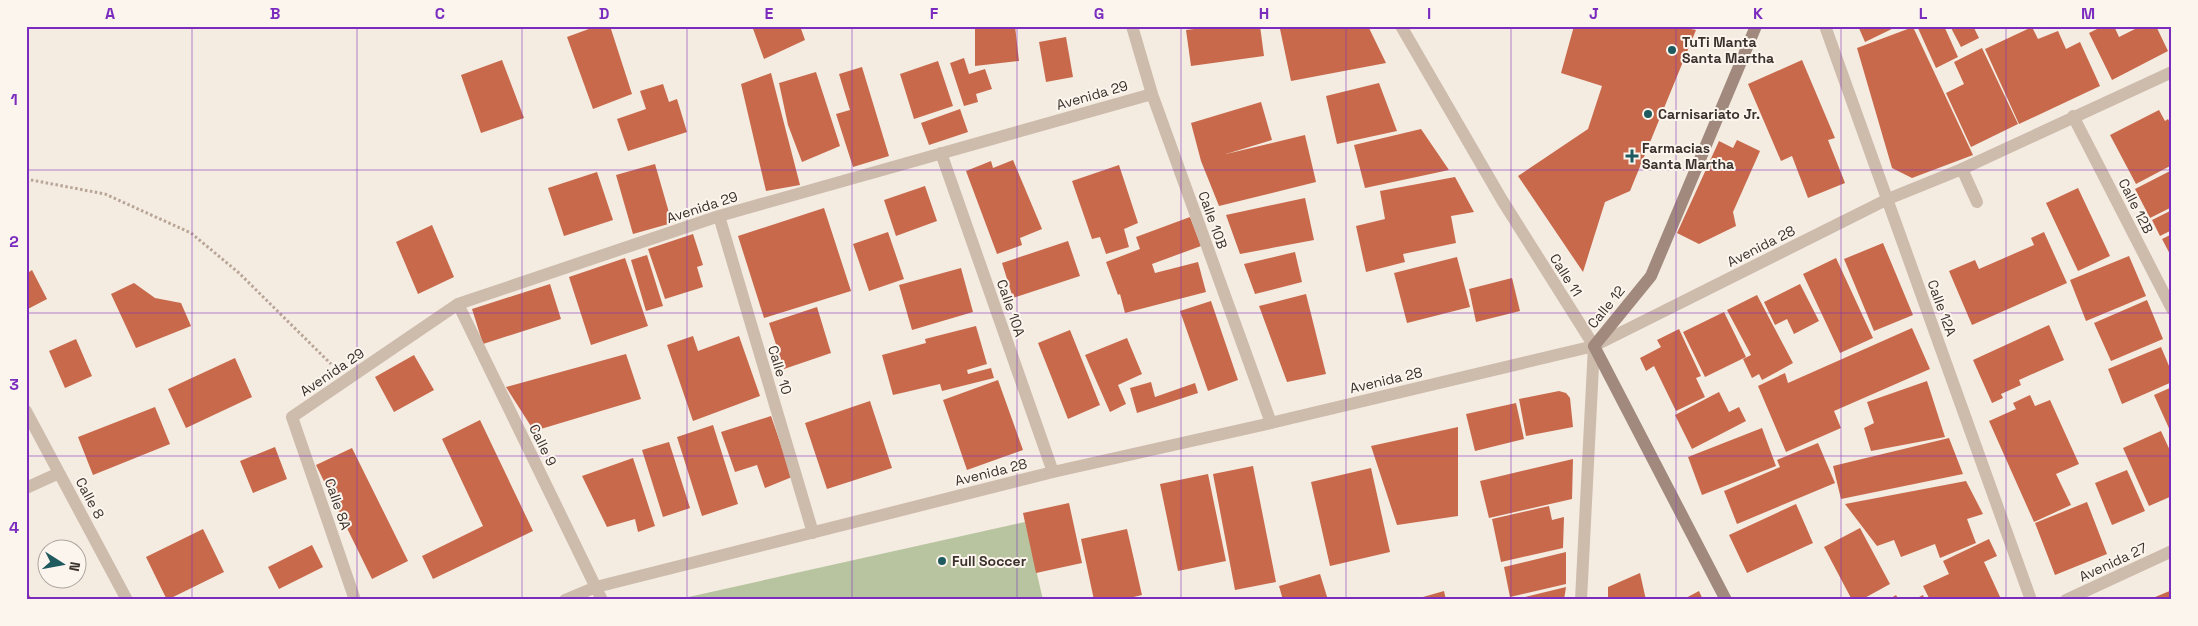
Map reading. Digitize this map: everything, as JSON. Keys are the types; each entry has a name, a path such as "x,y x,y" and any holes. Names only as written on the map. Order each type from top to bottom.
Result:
{"main road":[{"name":"Calle 12","path":"1726,600 1594,346 1651,276 1756,26"}],"street":[{"name":"Calle 10B","path":"1132,26 1152,94 1271,423"},
{"name":"Calle 11","path":"1401,26 1502,200 1594,346"},
{"name":"Calle 12A","path":"1825,26 2031,600"},
{"name":"Avenida 28","path":"565,600 596,588 1053,472 1271,423 1594,346 1888,199 1962,169 2073,116 2172,72"},
{"name":"Avenida 29","path":"292,417 458,304 719,216 1152,94"},
{"name":"Calle 12B","path":"2073,116 2172,309"},
{"name":"Calle 10A","path":"941,153 1053,472"},
{"path":"1962,169 1977,202"},
{"name":"Calle 10","path":"719,216 813,533"},
{"name":"Calle 9","path":"458,304 602,600"},
{"path":"1581,600 1594,346"},
{"name":"Calle 8","path":"26,411 127,600"},
{"name":"Calle 8A","path":"292,417 355,600"},
{"path":"26,488 59,473"},
{"name":"Avenida 27","path":"2066,600 2172,551"}],"path":[{"path":"26,179 105,194 191,233 238,273 348,380"}],"green space":[{"name":"Full Soccer","path":"1025,522 1043,600 675,600"}],"building":[{"path":"597,26 610,26 632,94 593,109 567,37"},
{"path":"752,26 800,26 805,40 764,59"},
{"path":"975,26 1015,26 1019,61 975,66"},
{"path":"1218,26 1260,26 1264,56 1191,66 1186,30"},
{"path":"1291,26 1368,26 1386,63 1291,81 1280,29"},
{"path":"1574,26 1676,26 1696,30 1630,191 1605,202 1583,272 1518,176 1588,129 1602,86 1561,73"},
{"path":"1858,26 1898,26 1865,42"},
{"path":"1917,26 1944,26 1958,57 1936,68"},
{"path":"1950,26 1973,26 1979,38 1961,47"},
{"path":"2103,26 2114,26 2119,37 2141,26 2156,26 2168,51 2112,80 2089,33"},
{"path":"1913,27 1973,155 1912,178 1892,168 1857,48"},
{"path":"2032,27 2038,39 2058,31 2066,49 2080,42 2100,86 2019,124 1985,49"},
{"path":"1066,37 1073,77 1046,82 1039,42"},
{"path":"1982,48 2018,124 1971,147 1946,93 1964,84 1954,62"},
{"path":"964,58 969,74 985,69 992,89 976,94 978,102 964,106 950,63"},
{"path":"502,60 524,118 481,133 461,75"},
{"path":"1802,60 1835,138 1828,140 1845,183 1808,198 1792,156 1781,161 1748,84"},
{"path":"938,61 953,106 914,119 900,74"},
{"path":"862,67 889,156 853,167 836,114 850,110 839,74"},
{"path":"816,72 840,146 802,162 788,125 779,83"},
{"path":"771,73 800,185 766,191 741,84"},
{"path":"1379,83 1397,131 1337,144 1326,96"},
{"path":"663,84 669,102 677,99 687,132 628,151 617,119 646,109 640,91"},
{"path":"1261,102 1272,140 1226,154 1305,135 1316,182 1219,206 1201,161 1191,123"},
{"path":"960,109 968,132 929,145 921,123"},
{"path":"2159,110 2165,121 2168,119 2172,126 2172,165 2136,184 2110,135"},
{"path":"1421,129 1449,170 1365,188 1354,145"},
{"path":"1737,140 1760,151 1733,212 1736,226 1699,244 1677,233 1719,141 1733,148"},
{"path":"1013,160 1042,229 1020,238 1022,245 997,254 966,171 991,161 993,168"},
{"path":"655,164 672,223 633,234 616,175"},
{"path":"1119,165 1138,223 1124,229 1129,247 1106,254 1100,237 1092,239 1072,181"},
{"path":"2172,170 2172,207 2150,218 2135,189"},
{"path":"597,172 613,220 564,236 548,188"},
{"path":"1455,177 1474,212 1451,216 1456,243 1403,254 1405,262 1366,272 1356,226 1385,219 1380,191"},
{"path":"925,186 937,221 896,236 884,200"},
{"path":"2078,188 2110,256 2078,271 2046,203"},
{"path":"1305,198 1314,240 1240,254 1226,215"},
{"path":"824,208 851,291 764,318 738,236"},
{"path":"2172,210 2172,230 2160,236 2152,220"},
{"path":"1190,217 1201,246 1152,264 1155,273 1198,262 1206,292 1125,313 1120,294 1118,295 1106,262 1140,249 1136,237"},
{"path":"432,225 454,277 418,294 396,242"},
{"path":"888,232 904,279 869,291 853,244"},
{"path":"2044,232 2067,283 1972,325 1949,271 1975,260 1979,269 2034,245 2031,238"},
{"path":"693,234 703,265 697,267 703,287 665,299 648,249"},
{"path":"2172,234 2172,258 2162,239"},
{"path":"1068,241 1080,276 1013,298 1002,263"},
{"path":"1883,243 1913,315 1874,331 1844,259"},
{"path":"1295,252 1302,282 1255,294 1244,264"},
{"path":"647,255 663,306 646,311 631,260"},
{"path":"2129,256 2146,296 2086,321 2070,280"},
{"path":"1457,257 1470,307 1407,323 1394,273"},
{"path":"625,258 648,326 591,345 569,277"},
{"path":"1836,258 1873,338 1840,353 1803,274"},
{"path":"961,268 973,312 912,330 899,285"},
{"path":"32,270 47,299 26,310 26,274"},
{"path":"1512,278 1520,311 1476,322 1469,289"},
{"path":"134,283 155,298 181,303 191,326 136,348 111,294"},
{"path":"550,284 561,319 483,344 472,309"},
{"path":"1800,284 1819,321 1794,334 1787,319 1775,325 1764,302"},
{"path":"1306,294 1326,374 1287,382 1259,306"},
{"path":"1757,295 1793,363 1762,380 1759,374 1752,378 1743,359 1751,355 1727,310"},
{"path":"2147,300 2163,339 2111,361 2094,323"},
{"path":"1211,301 1238,380 1208,391 1180,311"},
{"path":"817,307 831,353 784,369 769,323"},
{"path":"1724,312 1746,357 1705,377 1683,332"},
{"path":"2049,325 2064,360 2019,380 2021,385 2001,394 2003,398 1992,403 1973,360"},
{"path":"976,326 987,364 967,370 968,374 991,368 994,378 942,391 940,384 893,395 882,355 926,343 925,339"},
{"path":"1912,328 1930,369 1834,411 1841,428 1786,452 1758,386 1785,373 1788,383"},
{"path":"1679,329 1701,376 1696,378 1705,397 1676,411 1654,366 1646,371 1640,358 1661,347 1657,340"},
{"path":"1070,330 1100,405 1068,419 1038,343"},
{"path":"693,336 698,351 739,336 760,396 693,421 667,345"},
{"path":"1127,338 1142,374 1118,385 1126,404 1110,412 1085,355"},
{"path":"76,339 92,376 65,388 49,351"},
{"path":"2161,347 2172,373 2172,382 2122,404 2108,369"},
{"path":"626,354 641,399 534,431 506,387"},
{"path":"414,355 434,390 394,412 375,377"},
{"path":"235,358 252,397 186,428 168,389"},
{"path":"998,380 1023,450 967,470 943,400"},
{"path":"1927,381 1945,437 1871,451 1864,428 1874,423 1867,402"},
{"path":"1151,382 1155,397 1195,383 1198,393 1137,413 1130,388"},
{"path":"2172,387 2172,435 2154,395"},
{"path":"1559,391 1566,393 1570,398 1573,427 1526,436 1519,399"},
{"path":"1719,392 1729,412 1739,407 1746,421 1692,449 1675,415"},
{"path":"2030,395 2035,406 2050,400 2079,464 2056,474 2071,505 2034,522 1989,421 2016,409 2013,403"},
{"path":"870,401 892,468 827,489 805,423"},
{"path":"1516,403 1524,439 1475,451 1466,414"},
{"path":"155,407 170,444 93,475 78,437"},
{"path":"771,416 792,477 765,488 757,465 735,472 721,432"},
{"path":"480,420 533,531 433,579 422,556 483,526 442,439"},
{"path":"713,425 738,504 702,516 677,437"},
{"path":"1458,427 1458,516 1397,525 1371,446"},
{"path":"1762,428 1776,466 1702,495 1688,457"},
{"path":"2161,431 2172,455 2172,496 2149,506 2123,448"},
{"path":"1949,438 1963,474 1841,499 1833,466"},
{"path":"669,442 690,508 663,517 642,450"},
{"path":"1818,443 1835,483 1737,524 1724,491 1780,467 1777,460"},
{"path":"275,447 287,479 253,493 240,461"},
{"path":"352,448 408,561 372,579 316,465"},
{"path":"633,458 655,526 638,532 635,519 607,527 582,476"},
{"path":"1573,459 1572,499 1489,518 1480,481"},
{"path":"1253,466 1276,582 1235,590 1213,474"},
{"path":"1371,468 1390,552 1330,566 1311,482"},
{"path":"2127,470 2145,511 2112,525 2095,483"},
{"path":"1208,474 1226,561 1178,571 1160,484"},
{"path":"1966,481 1983,514 1967,519 1976,543 1940,558 1935,544 1901,557 1894,540 1877,546 1845,504"},
{"path":"2087,502 2107,554 2055,575 2035,523"},
{"path":"1069,503 1082,563 1036,573 1023,513"},
{"path":"1796,504 1813,543 1747,573 1729,535"},
{"path":"1549,506 1552,520 1564,517 1563,548 1501,562 1492,519"},
{"path":"1860,528 1890,584 1861,600 1852,600 1824,547"},
{"path":"203,529 224,572 167,600 146,557"},
{"path":"1127,529 1142,595 1121,600 1094,600 1081,539"},
{"path":"1989,539 1997,556 1984,562 2001,599 1930,600 1923,586 1949,574 1943,561"},
{"path":"312,545 323,567 279,589 268,567"},
{"path":"1566,552 1566,584 1510,597 1504,567"},
{"path":"1640,573 1646,600 1608,600 1608,587"},
{"path":"1320,574 1328,600 1283,600 1279,586"},
{"path":"1566,587 1564,600 1517,600 1517,599"},
{"path":"26,590 32,600 26,600"},
{"path":"2172,590 2172,600 2148,600"},
{"path":"1444,591 1446,600 1416,600 1416,599"},
{"path":"1699,591 1703,600 1682,600"},
{"path":"1896,595 1899,600 1888,600"},
{"path":"1923,595 1925,600 1913,600"}],"place":[{"name":"TuTi Manta Santa Martha","path":"1672,50"},
{"name":"Carnisariato Jr.","path":"1648,114"},
{"name":"Farmacias Santa Martha","path":"1632,156"},
{"name":"Full Soccer","path":"942,561"}]}
